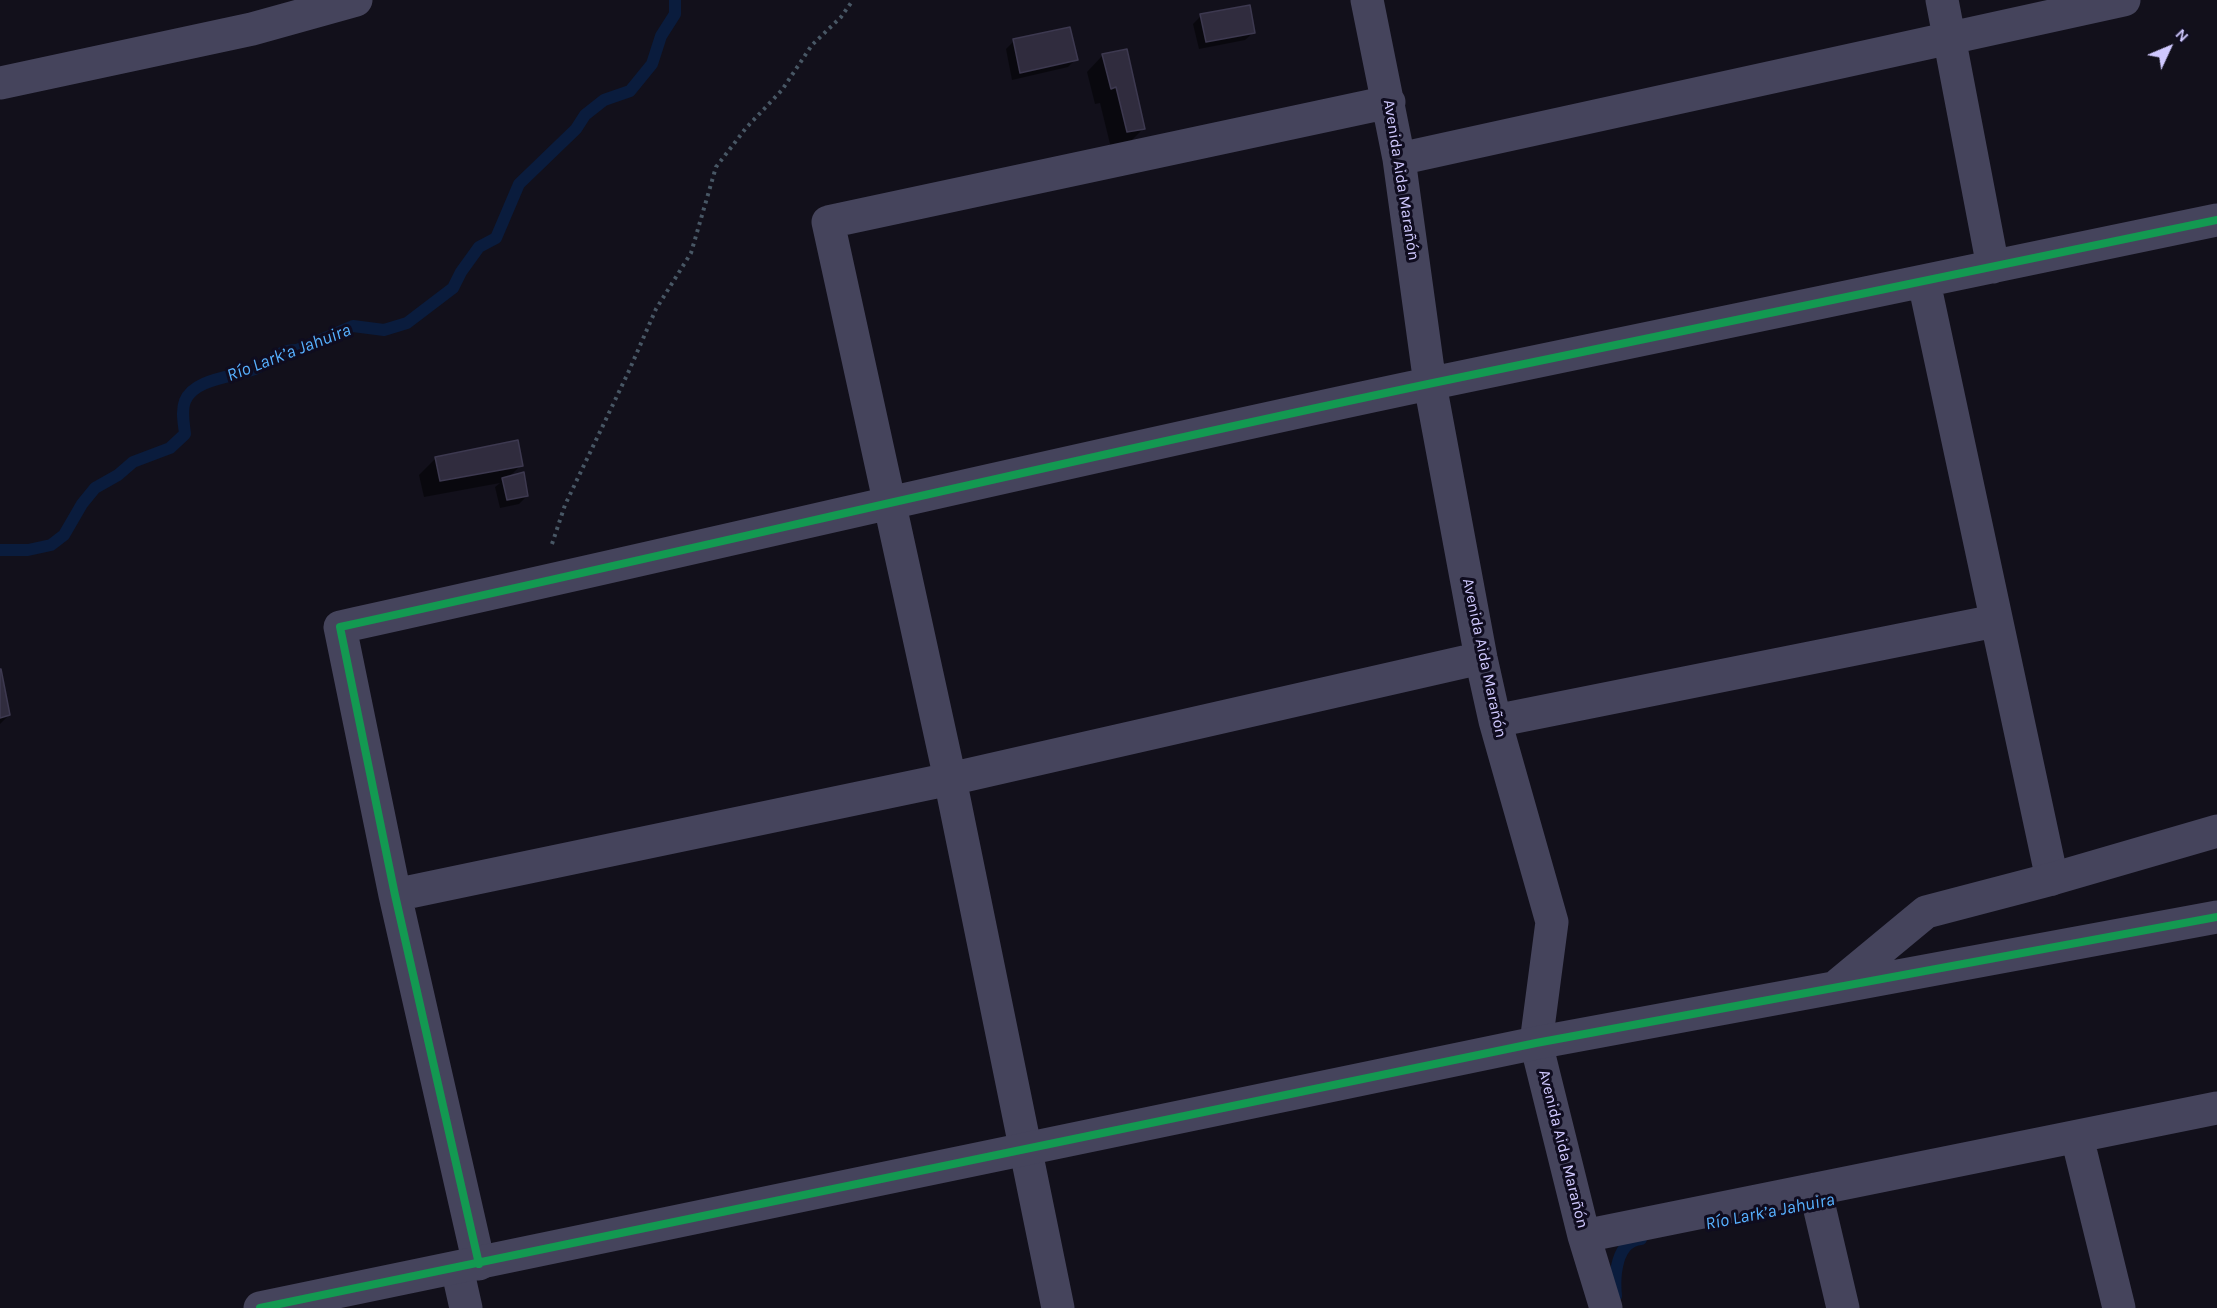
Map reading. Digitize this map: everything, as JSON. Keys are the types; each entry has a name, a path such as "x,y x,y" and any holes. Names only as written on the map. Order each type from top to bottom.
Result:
{"street":[{"path":"0,83 252,29 356,0"},
{"name":"Avenida Aida Marañón","path":"1367,0 1399,159 1430,384 1481,658 1495,721 1552,922 1536,1042 1584,1236 1606,1308"},
{"path":"1942,0 1993,267"},
{"path":"1399,159 2124,0"},
{"path":"1058,1308 950,779 828,222 1389,102"},
{"path":"466,1308 468,1266 340,627 891,502 1430,384 2217,220"},
{"path":"1923,282 2052,879"},
{"path":"1495,721 1995,621"},
{"path":"395,895 950,779 1481,658"},
{"path":"1836,986 1926,912 2052,879 2217,831"},
{"path":"260,1308 1536,1042 2217,917"},
{"path":"1584,1236 2217,1108"},
{"path":"2077,1137 2120,1308"},
{"path":"1815,1189 1843,1308"}],"path":[{"path":"533,585 550,550 564,505 628,373 656,309 691,253 716,167 746,128 782,90 812,45 841,17 853,0"}],"building":[{"path":"1250,5 1255,33 1206,42 1200,14"},
{"path":"1070,27 1078,60 1020,73 1013,39"},
{"path":"1127,49 1145,129 1127,132 1116,87 1111,89 1102,54"},
{"path":"518,440 523,466 440,481 435,457"},
{"path":"524,472 528,496 507,500 502,478"},
{"path":"0,669 10,715 0,718"}],"waterway":[{"name":"Río Lark’a Jahuira","path":"0,550 28,550 51,545 64,535 82,504 95,488 118,475 133,462 170,448 185,434 183,418 185,401 197,387 216,379 255,369 280,354 297,350 353,326 384,330 407,323 453,288 461,272 479,247 496,238 519,184 576,129 585,115 604,100 630,91 652,64 661,36 675,14 675,0"},
{"name":"Río Lark’a Jahuira","path":"1616,1296 1618,1261 1626,1246 1641,1239"}],"cycle path":[{"path":"479,1264 395,895 340,627 1296,412 2217,220"},
{"path":"260,1308 1536,1043 2217,917"}]}
